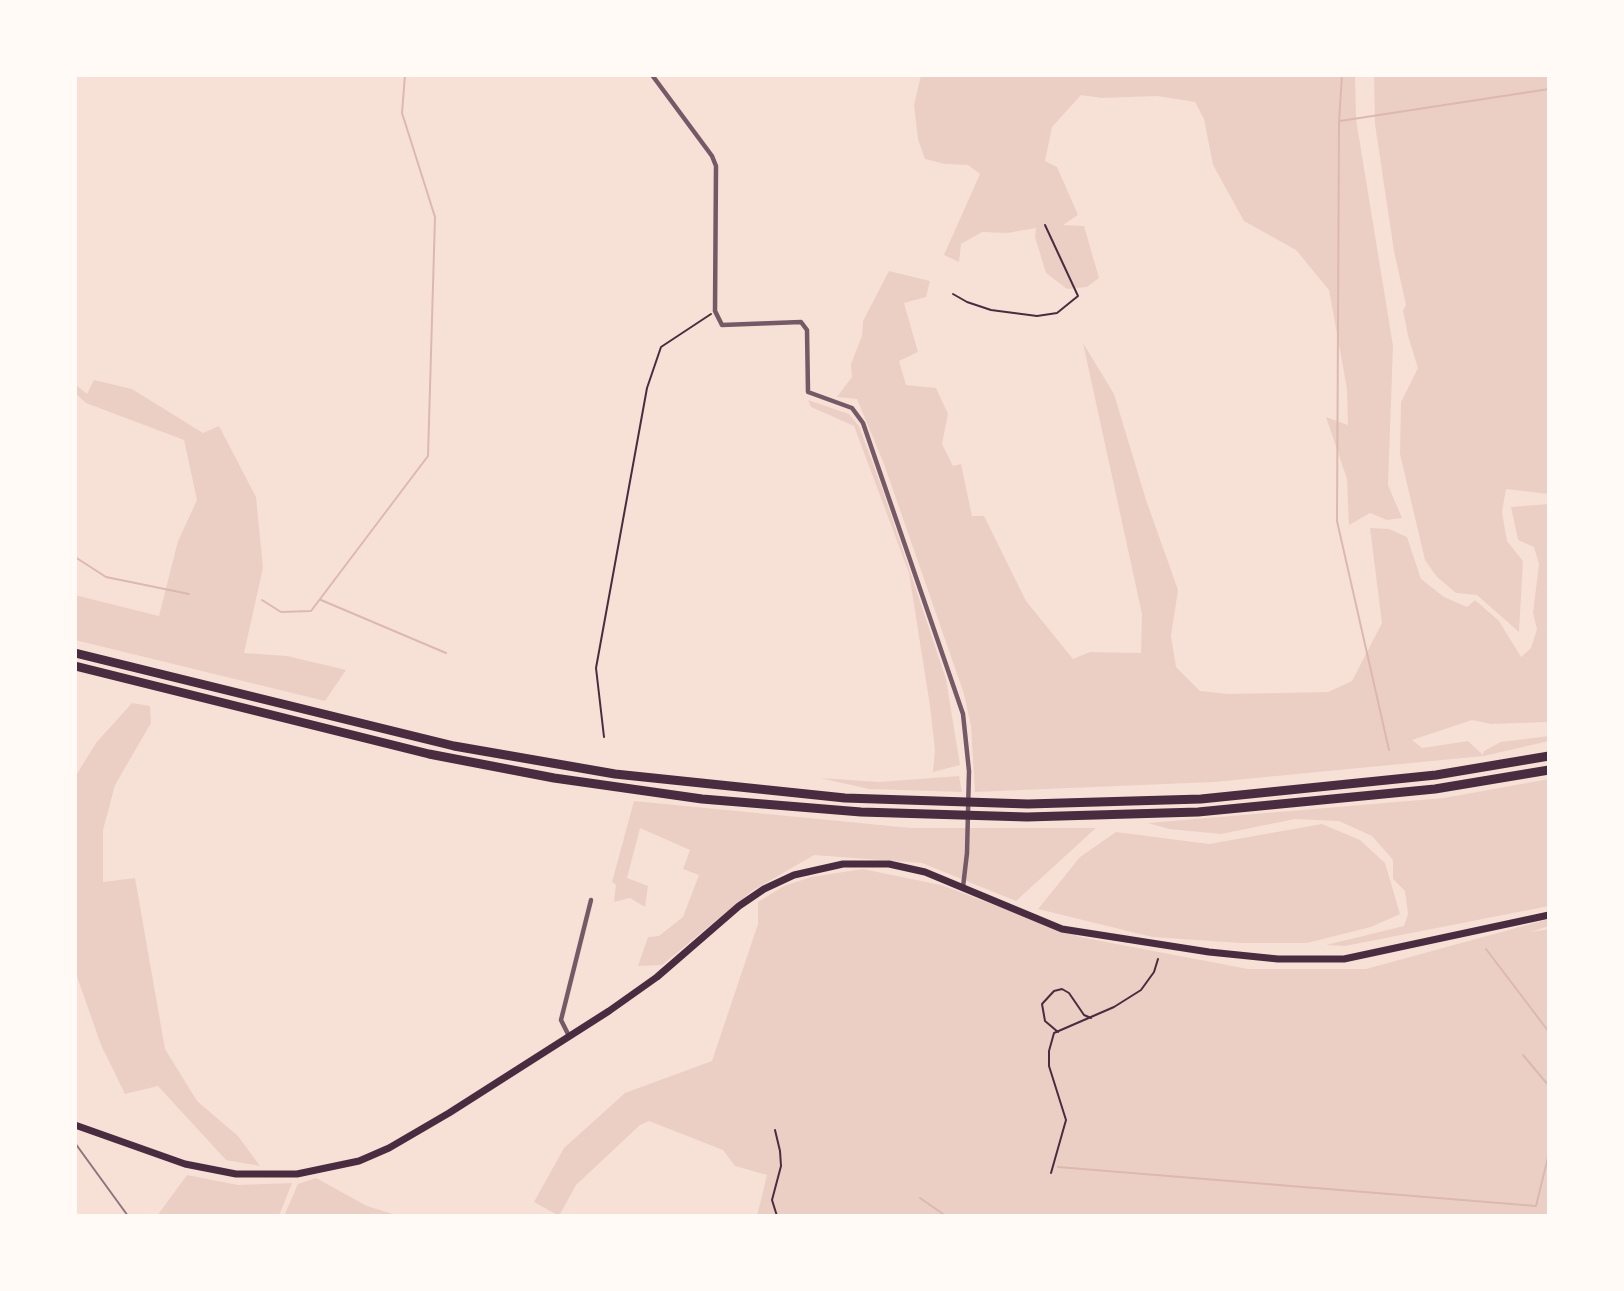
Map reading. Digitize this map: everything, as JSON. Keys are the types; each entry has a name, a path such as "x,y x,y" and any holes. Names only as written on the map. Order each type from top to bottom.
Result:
{"highway":[{"path":"75,653 454,746 615,774 845,798 1028,804 1201,799 1410,778 1549,756"},
{"path":"75,666 429,754 554,778 785,807 1027,817 1198,812 1435,789 1549,770"}],"main road":[{"path":"75,1125 211,1170 262,1176 321,1171 359,1161 389,1148 569,1036 657,976 739,906 794,875 843,864 877,863 925,872 1062,929 1197,951 1278,959 1344,959 1549,915"}],"street":[{"path":"652,75 712,156 716,166 715,311 722,325 802,323 807,330 808,392 852,408 863,423 955,683 965,727 969,771 967,853 963,887"},
{"path":"569,1036 561,1020 591,900"}],"path":[{"path":"953,294 991,310 1037,316 1057,313 1078,296 1045,225"},
{"path":"604,737 596,668 647,388 661,347 715,311"},
{"path":"1051,1173 1066,1120 1049,1066 1049,1051 1054,1034 1092,1018 1141,990 1154,972 1158,959"},
{"path":"1058,1032 1045,1021 1042,1004 1054,991 1062,989 1069,993 1084,1015 1092,1018"},
{"path":"775,1130 781,1166 772,1200 778,1216"}],"shaded area":[{"path":"921,75 1355,75 1356,119 1393,346 1388,485 1402,518 1387,520 1370,513 1349,525 1347,479 1326,417 1348,425 1347,389 1329,290 1296,250 1244,221 1213,165 1204,119 1195,102 1157,96 1101,98 1081,95 1052,127 1045,161 1057,167 1078,215 1063,225 1084,226 1099,278 1087,287 1067,289 1046,273 1035,237 1036,228 1007,233 982,232 961,244 959,262 944,255 980,174 968,165 945,164 925,159 918,139 914,105"},
{"path":"1374,75 1549,75 1549,494 1506,489 1502,512 1507,541 1523,561 1519,632 1477,595 1456,593 1437,577 1425,560 1400,454 1401,402 1418,368 1408,336 1403,310 1406,305 1394,251 1375,124"},
{"path":"889,271 930,281 926,297 904,303 918,352 899,361 906,385 936,388 948,414 942,444 953,466 961,464 972,516 984,516 1026,601 1073,659 1090,652 1141,653 1142,614 1083,343 1114,394 1146,500 1178,590 1171,636 1176,667 1200,691 1228,694 1328,692 1352,681 1382,623 1370,528 1389,529 1407,537 1421,579 1444,597 1467,607 1475,600 1499,621 1521,657 1531,648 1537,629 1533,613 1539,564 1534,547 1518,540 1511,507 1549,504 1549,722 1491,724 1472,720 1412,740 1422,748 1468,741 1483,755 1484,751 1501,742 1549,736 1549,741 1484,756 1214,782 975,792 971,726 964,694 884,464 857,399 837,397 852,377 851,364 862,336 863,321"},
{"path":"94,380 132,389 203,433 219,426 256,497 263,568 244,653 287,656 346,670 325,701 75,640 75,595 159,616 178,541 197,500 184,440 86,403 75,393 75,384 87,394"},
{"path":"808,400 849,414 859,426 946,679 960,765 933,772 935,750 930,706 909,573 854,426 811,407"},
{"path":"132,703 150,706 151,723 115,785 103,830 103,882 135,878 165,1049 197,1101 238,1136 260,1166 226,1160 158,1086 125,1094 101,1045 75,971 75,777 96,743"},
{"path":"959,776 962,792 869,789 820,778 879,782"},
{"path":"1549,779 1549,906 1345,946 1326,945 1404,926 1408,914 1405,891 1393,879 1393,860 1372,836 1339,821 1295,819 1221,834 1169,829 1148,823 1444,798"},
{"path":"634,801 911,828 1096,828 1016,901 922,863 814,855 752,891 662,965 638,966 648,937 659,936 683,917 699,875 683,869 690,850 640,828 627,878 648,886 645,907 630,898 614,902 616,885 612,882"},
{"path":"1322,824 1360,840 1385,863 1400,914 1371,927 1307,943 1241,943 1152,937 1038,909 1080,857 1116,832 1209,844"},
{"path":"863,869 941,885 1080,937 1248,969 1366,969 1549,919 1549,926 1531,932 1549,929 1549,1216 757,1216 767,1175 735,1166 723,1150 649,1121 640,1125 576,1185 559,1216 534,1202 564,1148 625,1093 712,1061 758,924 758,902 784,886 811,877"},
{"path":"187,1175 238,1185 292,1183 279,1216 157,1216"},
{"path":"316,1178 367,1206 399,1216 284,1216 298,1184"}],"waterway":[{"path":"262,600 281,612 311,611 428,456 435,217 402,113 405,75"},
{"path":"1342,75 1339,122 1337,521 1389,750"},
{"path":"1340,121 1549,89"},
{"path":"75,557 106,577 189,594"},
{"path":"321,600 446,653"},
{"path":"1486,949 1549,1032"},
{"path":"1523,1055 1549,1086"},
{"path":"1058,1167 1536,1206 1549,1153"},
{"path":"920,1198 946,1216"}],"railway":[{"path":"75,1143 128,1216"}]}
